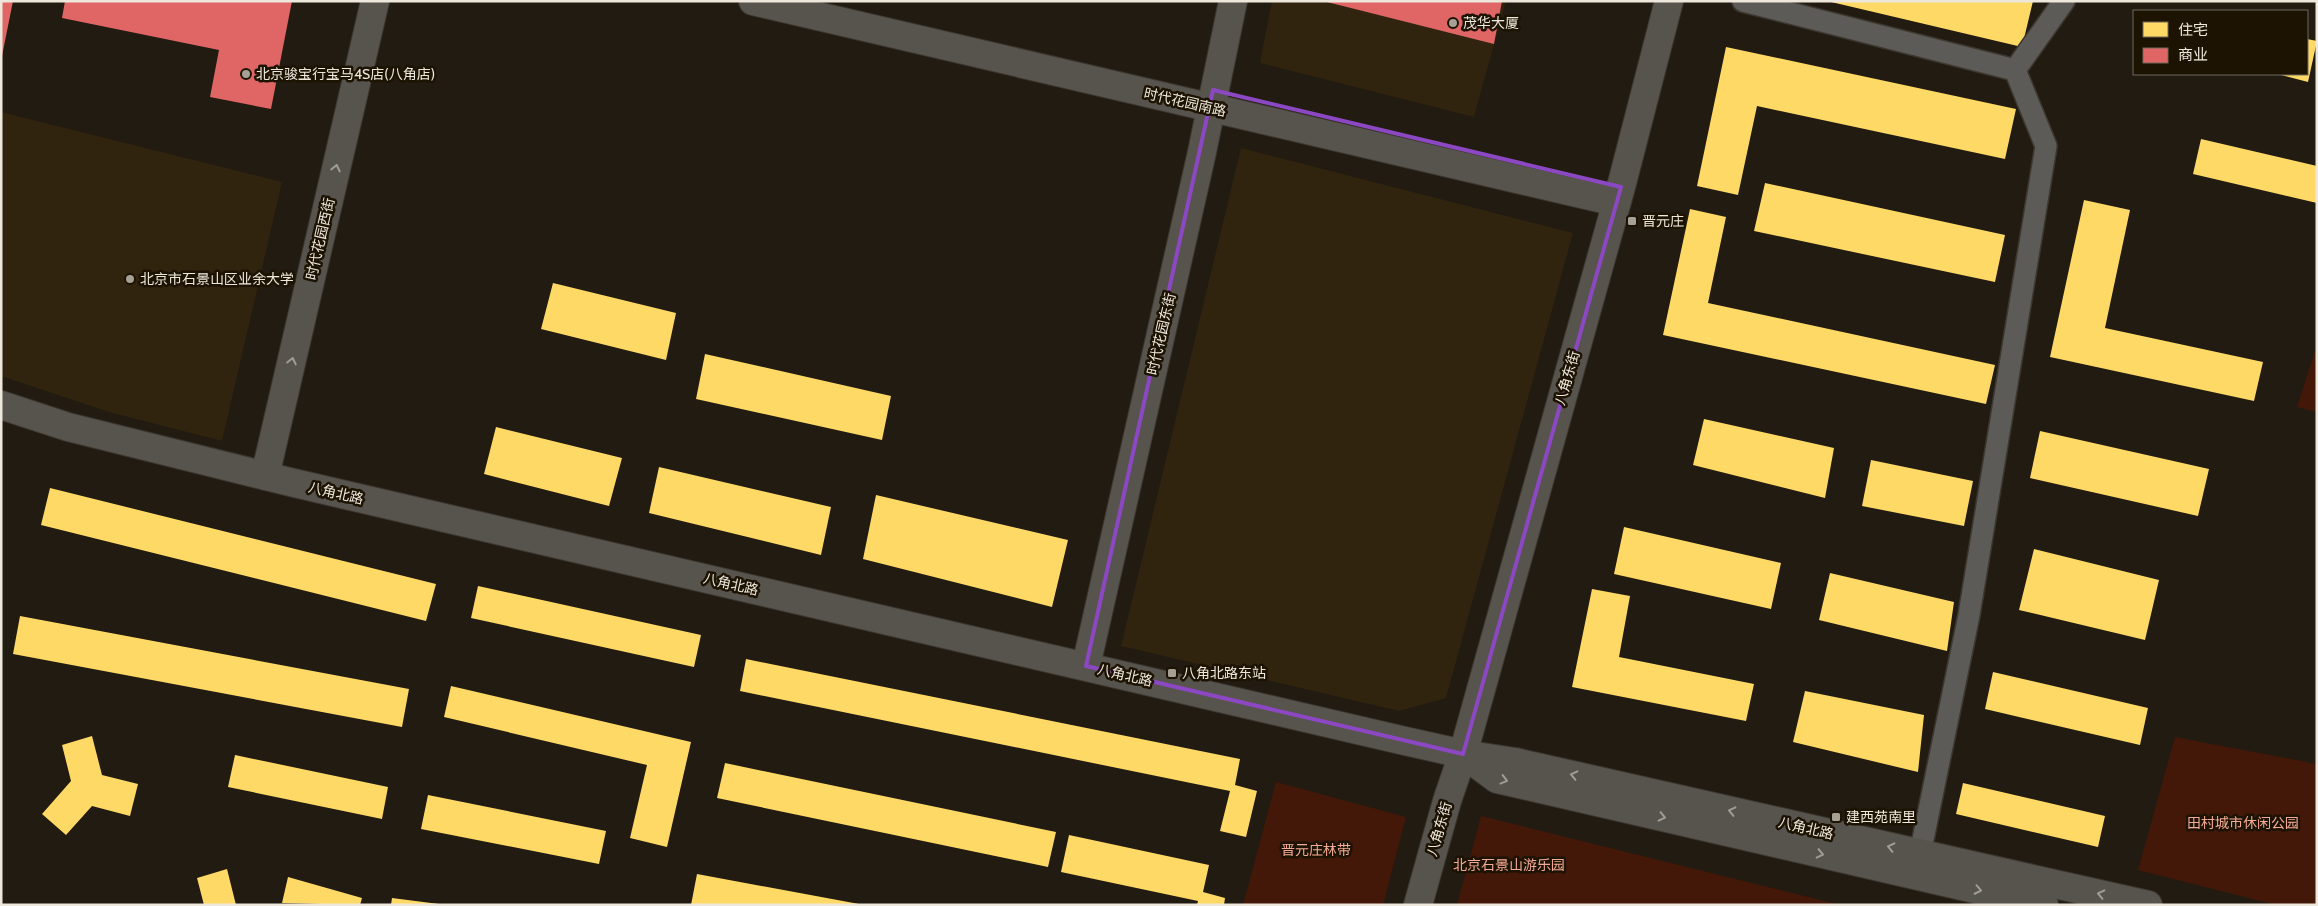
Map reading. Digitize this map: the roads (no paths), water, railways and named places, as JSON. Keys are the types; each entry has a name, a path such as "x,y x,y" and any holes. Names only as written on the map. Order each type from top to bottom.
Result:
{"street":[{"name":"时代花园西街","path":"258,474 287,299 356,1"},
{"name":"时代花园西街","path":"258,474 375,1"},
{"name":"时代花园南路","path":"753,1 1212,99"},
{"name":"时代花园南路","path":"803,1 1618,195"},
{"name":"时代花园东街","path":"1086,666 1202,152 1233,1"},
{"name":"八角东街","path":"1418,905 1447,801 1463,754 1618,195 1669,1"},
{"path":"1743,1 2015,70"},
{"path":"2015,70 2064,1"},
{"path":"1920,854 1969,615 2046,146 2015,70"},
{"name":"八角北路","path":"1,405 68,428 258,474 1463,754 1515,762 2148,905"},
{"name":"八角北路","path":"1463,754 1497,779 2044,905"},
{"name":"八角东街","path":"1436,905 1462,809 1463,754"}],"place":[{"name":"茂华大厦","path":"1453,23"},
{"name":"北京骏宝行宝马4S店(八角店)","path":"246,74"},
{"name":"晋元庄","path":"1632,221"},
{"name":"北京市石景山区业余大学","path":"130,279"},
{"name":"八角北路东站","path":"1172,673"},
{"name":"建西苑南里","path":"1836,817"}],"park label":[{"name":"田村城市休闲公园","path":"2243,823"},
{"name":"晋元庄林带","path":"1316,850"},
{"name":"北京石景山游乐园","path":"1509,865"}]}
